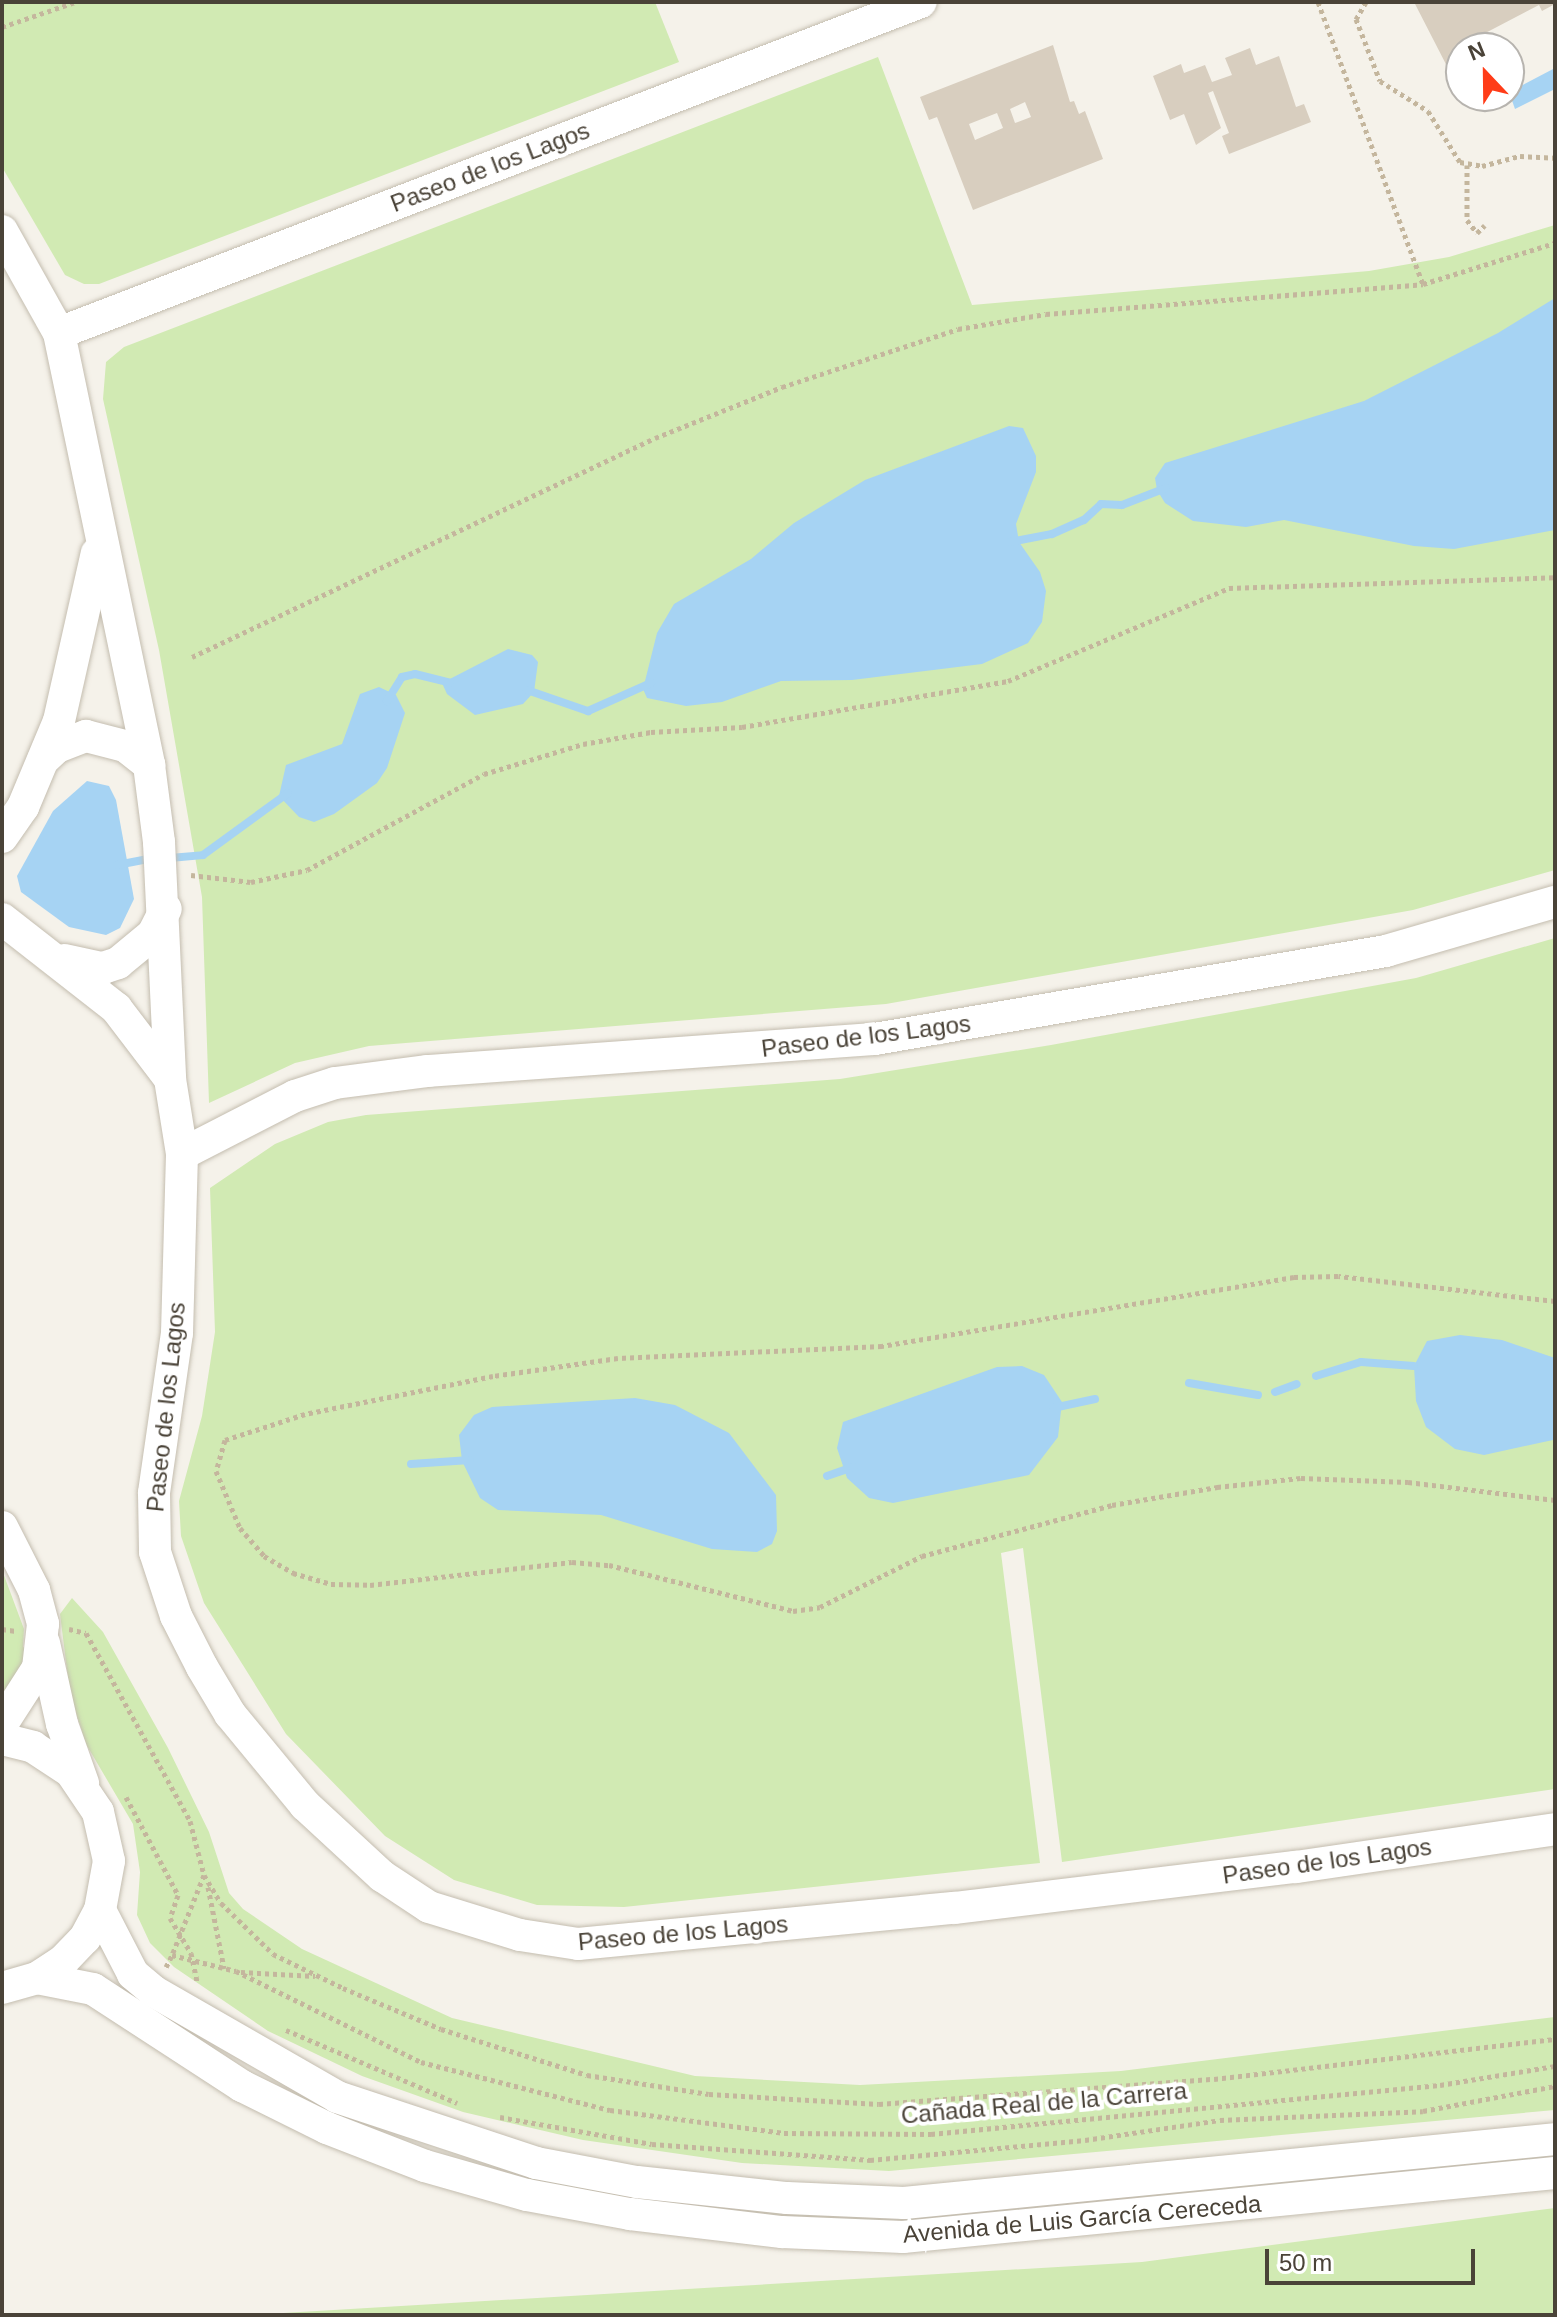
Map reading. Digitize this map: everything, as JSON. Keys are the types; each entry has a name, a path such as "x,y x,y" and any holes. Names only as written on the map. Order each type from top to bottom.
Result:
{"street":[{"name":"Paseo de los Lagos","path":"59,333 921,2"},
{"name":"Paseo de los Lagos","path":"2,231 59,333 149,765 166,909 170,1079 182,1154 177,1333 154,1493 161,1578 202,1667 277,1775 382,1876 429,1907 520,1935 578,1944 1296,1867 1555,1829"},
{"name":"Paseo de los Lagos","path":"2,837 23,807 43,760 76,661 100,538"},
{"path":"43,760 57,747 86,736 125,746 149,765"},
{"name":"Paseo de los Lagos","path":"182,1154 295,1096 335,1083 428,1071 875,1039 1386,951 1555,902"},
{"name":"Paseo de los Lagos","path":"57,957 82,967 118,963 153,934 166,909"},
{"name":"Paseo de los Lagos","path":"2,919 57,957 116,1008 170,1079"},
{"path":"2,1527 57,1634 62,1724 106,1836 109,1861 100,1910 63,1961 37,1978 2,1988"},
{"path":"2,1724 57,1634"},
{"path":"2,1739 53,1758 86,1790"},
{"name":"Avenida de Luis García Cereceda","path":"100,1910 133,1974 153,1991 337,2097 536,2163 637,2182 787,2198 904,2203 1039,2194 1555,2139"},
{"name":"Avenida de Luis García Cereceda","path":"37,1978 93,1989 242,2086 327,2128 425,2166 527,2195 630,2214 782,2232 903,2237 1555,2173"}],"path":[{"path":"2,27 75,2"},
{"path":"1318,2 1423,284"},
{"path":"1366,2 1356,19 1380,81 1428,111 1455,158 1467,165 1520,156 1555,158"},
{"path":"1467,165 1467,220 1477,233 1485,225"},
{"path":"192,657 655,438 782,387 958,329 1046,314 1423,284 1555,243"},
{"path":"191,875 251,882 307,870 484,774 583,744 651,732 742,727 1008,681 1229,588 1287,582 1452,584 1555,577"},
{"path":"1555,1301 1338,1276 1294,1277 882,1346 618,1358 493,1376 305,1414 225,1440 216,1471 240,1528 264,1556 293,1573 331,1584 370,1585 572,1562 609,1565 793,1611 820,1607 922,1556 1112,1505 1217,1487 1301,1478 1393,1481 1555,1500"},
{"path":"57,1634 86,1633 190,1821 224,1968"},
{"path":"118,1785 178,1895 170,1918 193,1960 197,1983 208,1989"},
{"path":"153,1991 172,1955 204,1875"},
{"path":"204,1875 221,1903 273,1954 441,2029 587,2075 709,2094 879,2104 1214,2079 1555,2039"},
{"name":"Cañada Real de la Carrera","path":"172,1955 236,1971 421,2062 610,2110 784,2133 931,2134 1440,2085 1555,2066"},
{"path":"236,1971 320,1976"},
{"path":"273,2025 472,2110"},
{"path":"484,2115 652,2144 870,2160 1085,2140 1220,2120 1423,2111 1555,2086"}],"green space":[{"path":"2,2 655,2 679,62 99,284 84,284 65,275 2,167"},
{"path":"878,57 972,305 1369,271 1449,257 1555,225 1555,870 1413,910 886,1004 369,1046 295,1063 209,1103 202,897 159,650 103,399 106,362 124,347"},
{"path":"1555,938 1555,1789 1062,1862 1023,1548 1001,1553 1040,1863 624,1907 537,1905 454,1880 385,1836 286,1734 204,1603 181,1536 179,1501 202,1416 215,1332 210,1188 275,1144 328,1122 366,1115 840,1079 1051,1045 1416,978"},
{"path":"2,1570 24,1629 23,1647 30,1650 2,1703"},
{"path":"72,1598 103,1632 168,1748 209,1832 229,1893 243,1909 302,1949 452,2018 695,2076 860,2085 1121,2071 1555,2017 1555,2110 889,2171 742,2163 583,2140 463,2112 362,2076 268,2031 174,1967 150,1943 137,1915 140,1872 133,1824 86,1744 70,1694 60,1614"},
{"path":"1555,2208 1555,2315 249,2315 1142,2262"}],"water":[{"path":"1555,68 1555,89 1525,104 1525,84"},
{"path":"1555,298 1555,530 1454,549 1414,546 1284,520 1246,527 1193,521 1165,503 1157,490 1155,478 1165,463 1364,401 1498,333"},
{"path":"1009,426 1023,428 1036,456 1036,472 1016,524 1019,542 1040,572 1046,591 1042,622 1028,643 982,664 852,680 781,681 722,702 686,706 647,698 643,689 657,633 674,604 751,559 794,523 865,480"},
{"path":"508,649 532,655 538,662 534,692 523,704 475,715 447,694 442,683"},
{"path":"379,687 396,695 405,713 387,768 377,783 334,814 314,822 299,817 279,796 286,765 342,744 360,694"},
{"path":"87,781 109,786 116,800 134,899 120,928 106,935 69,927 21,892 17,876 53,811"},
{"path":"1460,1335 1502,1340 1555,1358 1553,1440 1484,1455 1455,1449 1426,1427 1416,1401 1414,1366 1427,1341"},
{"path":"1022,1366 1044,1375 1062,1402 1058,1437 1029,1475 893,1503 869,1498 847,1478 837,1448 843,1422 997,1367"},
{"path":"635,1398 675,1405 729,1433 776,1495 777,1531 772,1544 757,1552 712,1549 601,1515 498,1510 480,1498 462,1461 459,1435 474,1415 492,1407"}],"building":[{"path":"1414,2 1555,2 1542,11 1539,5 1487,32 1445,32 1445,62"},
{"path":"1053,45 1070,102 1074,101 1079,114 1085,111 1103,159 973,210 937,117 929,120 920,97","holes":["1025,102 1031,117 1015,123 1010,109","997,113 1003,128 975,140 969,124"]},
{"path":"1250,48 1256,65 1279,56 1296,107 1304,104 1311,122 1229,154 1222,136 1229,133 1213,91 1208,93 1221,128 1196,145 1184,114 1170,120 1153,76 1181,64 1184,73 1205,65 1212,82 1232,75 1225,58"}],"waterway":[{"path":"1010,542 1052,534 1084,520 1101,504 1122,505 1166,488"},
{"path":"387,701 402,677 415,674 450,683"},
{"path":"527,690 588,711 651,683"},
{"path":"170,858 203,855 288,793"},
{"path":"117,865 149,859"},
{"path":"1316,1376 1361,1362 1414,1366"},
{"path":"1189,1383 1258,1395"},
{"path":"1275,1392 1297,1384"},
{"path":"1053,1408 1095,1399"},
{"path":"411,1464 470,1460"},
{"path":"827,1476 853,1467"}]}
